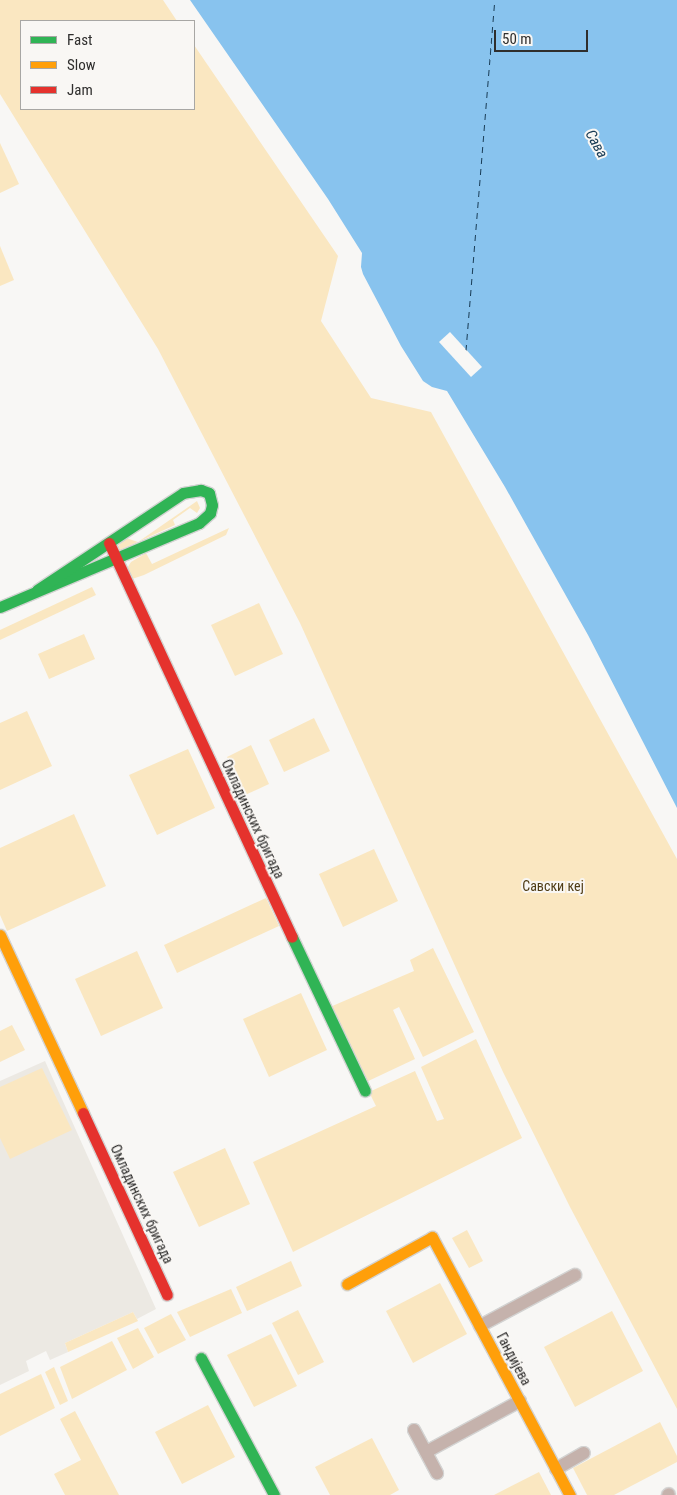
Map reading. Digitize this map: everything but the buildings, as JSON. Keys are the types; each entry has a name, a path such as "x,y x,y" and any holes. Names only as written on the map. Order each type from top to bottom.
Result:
{"street":[{"path":"0,607 37,590 116,560 199,523 210,513 212,505 209,493 201,490 192,490 183,493 37,590"},
{"name":"Омладинских бригада","path":"109,543 365,1091"},
{"name":"Омладинских бригада","path":"0,935 168,1295"},
{"name":"Гандијева","path":"347,1284 432,1237 570,1495"},
{"path":"480,1326 575,1275"},
{"path":"200,1358 274,1495"},
{"path":"426,1452 520,1401"},
{"path":"414,1430 437,1473"},
{"path":"556,1469 584,1453"}],"shaded area":[{"path":"45,1061 156,1309 137,1319 133,1312 65,1343 68,1352 50,1360 46,1351 26,1361 29,1371 0,1385 0,1081"}],"green space":[{"name":"Савски кеј","path":"0,0 163,0 176,20 20,20 20,110 195,110 195,46 338,256 321,321 371,398 431,412 677,859 677,1409 570,1207 503,1072 300,623 158,349 0,94"},
{"path":"0,143 19,184 0,193"},
{"path":"0,246 14,280 0,286"},
{"path":"197,501 200,508 197,513 190,508 173,520 175,525 138,542"},
{"path":"229,528 226,535 144,575 132,579 126,570 131,562 146,553 152,564"},
{"path":"126,538 138,542 116,552 114,550"},
{"path":"92,587 96,595 0,640 0,630"},
{"path":"259,603 283,654 235,676 211,625"},
{"path":"84,634 95,659 49,679 38,654"},
{"path":"27,711 52,766 0,790 0,723"},
{"path":"314,718 330,751 284,772 269,740"},
{"path":"251,745 269,784 245,795 227,757"},
{"path":"188,749 215,808 157,835 129,775"},
{"path":"74,814 106,886 7,931 0,915 0,848"},
{"path":"374,849 398,901 343,927 319,874"},
{"path":"266,898 279,926 177,973 164,945"},
{"path":"433,948 474,1032 423,1057 399,1007 393,1010 415,1059 364,1083 330,1007 414,971 410,960"},
{"path":"137,951 163,1008 101,1036 75,979"},
{"path":"301,993 327,1050 269,1077 243,1019"},
{"path":"12,1025 25,1050 0,1062 0,1031"},
{"path":"476,1039 522,1138 293,1252 253,1162 376,1106 369,1092 415,1071 437,1121 444,1119 421,1067"},
{"path":"42,1068 72,1130 10,1159 0,1138 0,1087"},
{"path":"225,1148 250,1204 199,1227 173,1172"},
{"path":"467,1230 483,1261 469,1268 452,1238"},
{"path":"291,1261 302,1286 247,1311 236,1287"},
{"path":"440,1283 467,1334 413,1363 386,1311"},
{"path":"231,1289 242,1313 190,1337 177,1312"},
{"path":"298,1310 324,1362 298,1375 272,1323"},
{"path":"612,1311 643,1371 575,1407 544,1347"},
{"path":"133,1312 138,1321 68,1352 65,1343"},
{"path":"171,1314 186,1340 158,1354 144,1328"},
{"path":"138,1328 154,1357 133,1369 117,1338"},
{"path":"271,1334 297,1386 254,1407 227,1355"},
{"path":"112,1341 127,1370 72,1399 60,1367"},
{"path":"54,1367 68,1401 60,1405 45,1372"},
{"path":"41,1374 55,1408 0,1436 0,1394"},
{"path":"208,1405 235,1457 182,1484 155,1432"},
{"path":"75,1411 119,1495 65,1495 54,1474 81,1460 60,1419"},
{"path":"660,1422 677,1456 677,1462 614,1495 587,1495 573,1468"},
{"path":"372,1438 399,1490 390,1495 330,1495 315,1467"},
{"path":"539,1472 551,1495 494,1495"}],"water":[{"name":"Сава","path":"190,0 677,0 677,808 588,635 505,487 447,391 432,387 423,381 401,346 363,274 361,267 362,253 328,199"}],"pier":[{"path":"450,332 482,367 471,377 439,342"}],"ferry route":[{"path":"466,350 495,0"}],"traffic: fast":[{"path":"0,607 199,523 210,513 212,505 209,493 201,490 183,493 37,590"},
{"path":"292,937 365,1091"},
{"path":"201,1358 274,1495"}],"traffic: slow":[{"path":"0,935 83,1113"},
{"path":"347,1284 432,1237 570,1495"}],"traffic: jam":[{"path":"109,543 292,937"},
{"path":"83,1113 167,1295"}]}
